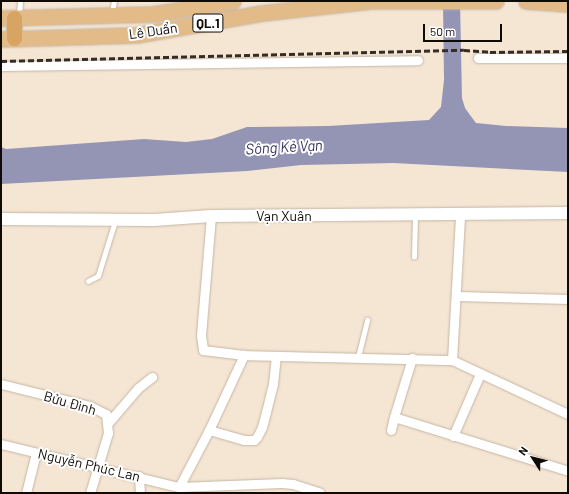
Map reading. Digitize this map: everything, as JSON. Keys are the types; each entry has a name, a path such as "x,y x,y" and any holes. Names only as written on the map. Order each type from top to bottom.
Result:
{"highway":[{"path":"7,39 11,18"}],"main road":[{"name":"Lê Duẩn","path":"11,18 113,8 153,14 234,1"},
{"name":"Lê Duẩn","path":"7,39 136,35 262,13 370,1 496,1"},
{"path":"526,1 568,4"}],"street":[{"path":"478,58 568,58"},
{"path":"1,66 418,60"},
{"name":"Vạn Xuân","path":"1,219 154,220 211,216 568,214"},
{"path":"452,360 460,215"},
{"path":"211,216 201,335 203,350 244,355 452,360 568,414"},
{"path":"456,296 568,299"},
{"path":"179,487 209,430 244,355"},
{"path":"209,430 244,440 254,440 257,437 262,427 273,384 276,356"},
{"path":"391,430 412,358"},
{"path":"453,436 480,374"},
{"path":"108,423 138,388 152,377"},
{"name":"Bửu Đình","path":"1,384 90,406 106,414 108,433 90,493"},
{"path":"394,417 568,471"},
{"name":"Nguyễn Phúc Lan","path":"1,444 139,476 179,487 282,483 293,489 320,493"},
{"path":"26,493 36,453"},
{"path":"139,476 140,493"}],"lane":[{"path":"11,18 20,1"},
{"path":"414,215 414,257"},
{"path":"88,280 98,276 116,219"},
{"path":"358,357 367,320"}],"water":[{"name":"Sông Kẻ Vạn","path":"443,1 460,1 462,98 465,108 470,115 476,123 506,126 568,128 568,172 393,163 301,165 247,171 1,184 1,147 6,149 144,139 186,142 212,139 247,127 328,126 429,120 441,107 444,80"}],"railway":[{"path":"1,61 464,50 490,52 568,51"}]}
